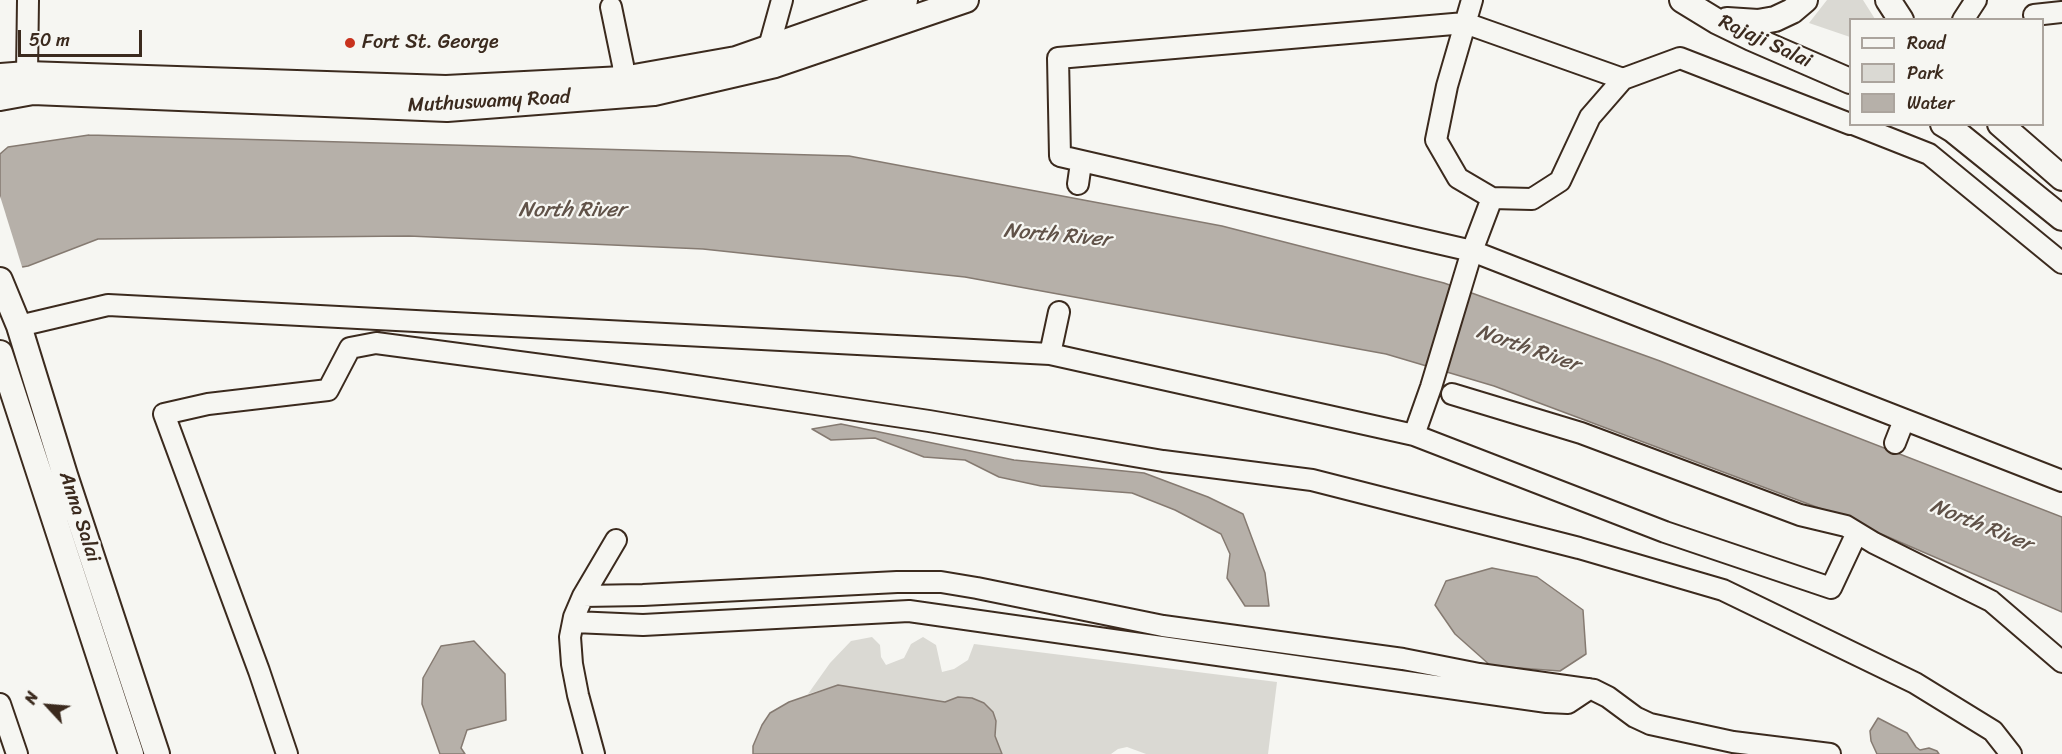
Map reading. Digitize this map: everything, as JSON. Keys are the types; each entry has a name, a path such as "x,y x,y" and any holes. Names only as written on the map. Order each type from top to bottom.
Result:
{"main road":[{"name":"Muthuswamy Road","path":"0,98 33,92 447,109 623,87 736,59 905,0"},
{"name":"Muthuswamy Road","path":"0,76 27,74 446,88 623,87 654,93 775,65 966,0"},
{"name":"Rajaji Salai","path":"1682,0 1751,38 1849,80"},
{"path":"1708,16 1736,22 1758,22 1775,19 1792,11 1805,0"},
{"path":"1888,0 1900,18"},
{"path":"1946,126 2062,219"},
{"path":"2002,126 2062,178"},
{"name":"Anna Salai","path":"0,281 19,326 65,476 157,754"},
{"name":"Anna Salai","path":"0,352 5,385 131,754"}],"street":[{"path":"27,74 28,0"},
{"path":"769,47 782,0"},
{"path":"1472,0 1447,86 1436,140 1458,178 1492,198 1532,199 1560,181 1590,117 1623,79 1680,58 1849,123"},
{"path":"1964,18 1976,0"},
{"path":"611,7 623,65 623,87"},
{"path":"2034,15 2062,12"},
{"path":"1623,79 1465,23 1058,58 1060,156 1081,163 1472,251 2062,481"},
{"path":"1857,126 1929,154 2062,263"},
{"path":"1078,184 1081,163"},
{"path":"1414,435 1472,251 1492,198"},
{"path":"19,326 108,305 1050,354 1414,435 1665,532 1831,588 1854,539"},
{"path":"1050,354 1059,312"},
{"path":"287,754 255,660 164,414 208,404 328,390 351,348 376,343 662,381 929,421 1163,461 1312,480 1579,548 1723,590 1915,683 1993,731 2011,754"},
{"path":"1452,394 1581,433 1800,515 1846,526 1874,543 1991,601 2062,662"},
{"path":"1895,443 1904,420"},
{"path":"594,754 578,695 570,637 583,596 616,540"},
{"path":"583,596 643,596 897,582 941,582 1163,626 1404,659 1479,674 1589,689 1608,697 1635,717 1650,724 1734,742 1830,754"},
{"path":"574,622 644,625 909,611 1547,702 1568,703 1589,689"},
{"path":"0,704 17,754"}],"green space":[{"path":"1827,0 1863,0 1874,18 1849,18 1849,37 1809,23"},
{"path":"872,637 880,645 881,657 886,665 904,658 911,644 923,637 936,645 942,672 954,669 968,660 974,644 1277,682 1268,754 1146,754 1127,747 1111,754 1002,754 995,736 996,721 958,697 945,702 838,685 808,694 830,663 851,641"}],"water":[{"name":"North River","path":"89,135 849,156 1222,226 1444,283 1660,361 2062,517 2062,612 1835,514 1494,386 1386,354 965,277 703,249 409,236 98,239 28,266 0,271 0,154 8,147"},
{"path":"841,424 1014,460 1144,473 1208,497 1243,514 1265,573 1269,606 1245,606 1227,578 1230,554 1221,534 1175,510 1132,493 1041,486 999,477 965,460 924,457 875,438 831,440 812,429"},
{"path":"1492,568 1537,577 1583,610 1586,654 1560,671 1491,666 1455,634 1435,605 1446,581"},
{"path":"474,641 505,674 506,720 467,730 461,748 465,754 440,754 422,704 423,678 441,646"},
{"path":"838,685 945,702 958,697 972,698 984,703 993,712 996,721 995,736 1002,754 753,754 753,746 770,713 789,702"},
{"path":"1878,718 1907,733 1920,750 1929,748 1939,754 1877,754 1871,741 1870,731"}],"pier":[{"path":"0,196 23,270 0,274"}],"place":[{"name":"Fort St. George","path":"350,43"}]}
